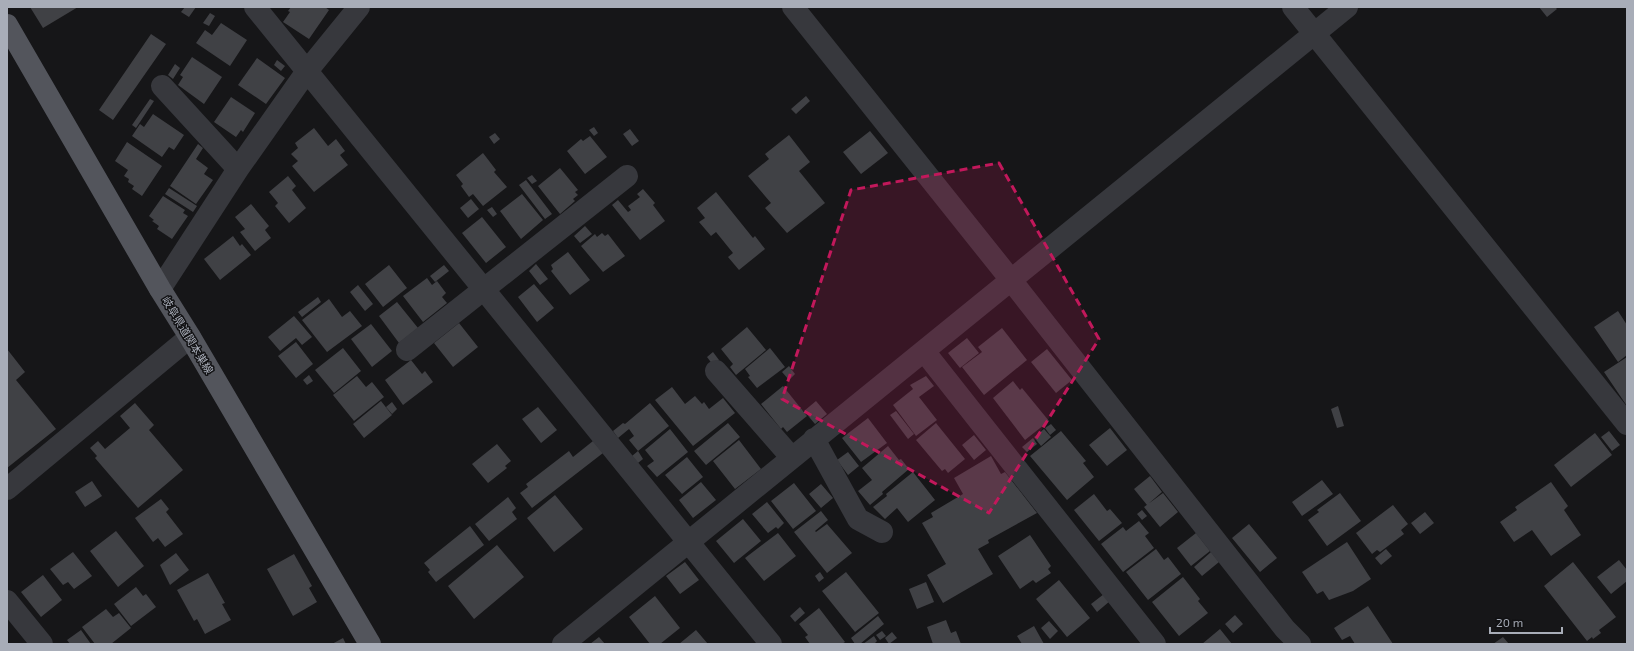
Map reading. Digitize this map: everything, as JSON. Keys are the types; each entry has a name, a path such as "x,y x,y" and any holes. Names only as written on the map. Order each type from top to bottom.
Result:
{"main road":[{"name":"岐阜県道関本巣線","path":"7,25 160,289 190,337 370,644"}],"street":[{"path":"255,7 771,644"},
{"path":"160,289 238,169 307,71 359,7"},
{"path":"793,7 1011,280 1285,629 1300,644"},
{"path":"1293,7 1627,424"},
{"path":"563,644 1347,7"},
{"path":"162,86 238,169"},
{"path":"407,350 627,176"},
{"path":"7,488 190,337"},
{"path":"924,351 1155,644"},
{"path":"716,371 792,458"},
{"path":"814,439 858,519 882,532"},
{"path":"7,601 42,644"}],"highlighted area":[{"path":"999,163 1099,339 989,513 782,399 851,190"}],"building":[{"path":"30,7 78,7 43,28"},
{"path":"185,7 196,7 189,17 181,12"},
{"path":"291,7 325,7 329,10 309,39 283,22 290,12 288,11"},
{"path":"1539,7 1555,7 1557,9 1547,17"},
{"path":"210,13 215,16 209,26 203,23"},
{"path":"221,23 247,40 230,66 196,43 205,30 212,35"},
{"path":"151,34 166,44 113,120 99,110"},
{"path":"192,57 222,77 204,104 178,85 183,77 180,75"},
{"path":"257,58 285,78 266,104 238,85"},
{"path":"277,60 285,66 281,71 274,65"},
{"path":"175,64 180,68 173,79 168,75"},
{"path":"806,96 810,101 796,114 791,109"},
{"path":"231,97 255,113 243,132 241,130 236,137 214,122"},
{"path":"150,99 154,101 136,128 132,125"},
{"path":"153,114 184,135 174,150 169,147 162,157 132,136 140,124 144,127"},
{"path":"594,127 598,133 594,136 589,130"},
{"path":"314,128 328,146 336,139 345,151 340,155 348,165 314,192 292,166 298,161 291,154 298,148 295,143"},
{"path":"630,129 639,141 632,146 623,134"},
{"path":"870,131 888,153 861,174 843,152"},
{"path":"495,133 500,139 494,144 489,137"},
{"path":"789,135 810,162 799,171 825,203 787,233 765,208 771,203 748,176 769,159 765,154"},
{"path":"590,136 607,157 585,174 567,151 581,139 583,141"},
{"path":"127,142 162,166 142,196 132,189 134,186 128,182 129,179 124,176 128,170 115,161"},
{"path":"198,144 203,148 196,159 208,168 204,174 213,180 196,204 170,186"},
{"path":"483,153 496,170 494,172 507,187 483,206 473,194 469,197 461,186 463,184 456,175"},
{"path":"560,168 578,190 575,192 578,195 573,199 575,201 560,214 538,186"},
{"path":"532,175 537,181 532,184 527,178"},
{"path":"288,176 296,186 292,190 306,208 289,223 275,206 278,203 269,192"},
{"path":"526,180 552,214 545,219 519,185"},
{"path":"169,188 197,206 193,212 165,194"},
{"path":"643,189 655,203 653,205 665,221 640,240 612,205 618,200 628,212 631,210 628,206 640,197 637,194"},
{"path":"716,192 753,238 755,236 765,249 739,270 728,257 733,253 716,232 711,236 699,222 705,218 697,208"},
{"path":"522,194 543,220 521,239 500,211"},
{"path":"163,196 185,210 183,213 188,216 172,239 157,229 159,226 152,221 154,220 149,216"},
{"path":"471,199 479,209 468,218 460,208"},
{"path":"251,204 269,226 265,230 271,238 255,251 240,232 245,229 235,217"},
{"path":"492,207 497,214 493,217 487,210"},
{"path":"482,217 506,247 486,263 462,233"},
{"path":"585,226 592,234 580,243 574,236"},
{"path":"602,233 605,236 608,234 625,256 603,272 581,246 595,234 597,237"},
{"path":"233,236 240,246 242,244 251,255 220,280 204,259"},
{"path":"568,252 590,280 570,295 551,271 553,269 551,265"},
{"path":"536,264 548,279 540,285 529,271"},
{"path":"389,265 407,288 383,307 365,284"},
{"path":"444,265 449,271 435,282 430,276"},
{"path":"427,278 432,285 437,281 446,293 442,297 447,303 423,322 403,296"},
{"path":"534,284 554,308 537,322 518,297"},
{"path":"358,285 373,304 365,311 350,292"},
{"path":"318,297 321,302 302,317 298,312"},
{"path":"329,299 342,317 350,311 362,326 327,352 302,320"},
{"path":"397,302 418,328 399,343 379,316"},
{"path":"1618,311 1627,325 1627,355 1618,362 1594,327"},
{"path":"294,316 312,337 302,345 296,338 280,351 268,337"},
{"path":"459,323 478,347 453,367 434,343"},
{"path":"371,324 392,351 372,367 351,339"},
{"path":"747,327 766,350 736,375 730,367 733,364 721,349"},
{"path":"1002,328 1027,360 984,395 962,367 982,352 978,347"},
{"path":"967,338 979,353 960,368 948,353"},
{"path":"296,342 313,364 296,378 278,356"},
{"path":"343,348 361,371 334,393 315,370"},
{"path":"770,348 785,367 757,388 748,377 750,376 745,369"},
{"path":"7,349 25,372 16,380 56,429 7,468"},
{"path":"1047,349 1072,380 1056,393 1031,362"},
{"path":"713,352 719,360 713,365 707,357"},
{"path":"1627,357 1627,406 1604,372"},
{"path":"411,360 422,374 425,371 433,382 403,405 385,380"},
{"path":"789,366 795,374 789,380 782,372"},
{"path":"309,375 313,381 307,385 303,380"},
{"path":"357,376 366,387 372,382 384,397 354,421 333,395"},
{"path":"926,376 934,386 919,397 937,420 916,436 893,405 913,389 910,385"},
{"path":"1013,381 1020,390 1022,388 1049,421 1025,440 993,398"},
{"path":"783,386 807,416 787,432 783,427 781,429 761,404"},
{"path":"672,387 685,404 695,396 702,404 704,402 709,409 723,398 735,413 693,446 655,400"},
{"path":"381,401 392,415 364,438 353,424"},
{"path":"816,401 827,414 815,424 804,411"},
{"path":"392,402 397,409 392,414 386,407"},
{"path":"135,403 154,425 149,430 183,470 138,508 95,458 97,456 90,448 98,441 105,449 130,428 120,416"},
{"path":"650,403 669,426 638,451 629,440 634,436 629,429 618,438 613,431 623,423 625,424"},
{"path":"1338,406 1344,426 1337,428 1331,409"},
{"path":"538,407 557,430 541,443 522,419"},
{"path":"896,411 914,434 908,439 890,415"},
{"path":"868,418 887,443 861,462 842,438"},
{"path":"728,423 740,437 706,465 694,451"},
{"path":"936,423 965,459 948,473 945,469 942,471 916,440"},
{"path":"1051,424 1056,430 1050,435 1045,428"},
{"path":"1110,428 1127,450 1107,466 1089,445"},
{"path":"670,429 688,452 657,477 647,466 654,461 645,450"},
{"path":"1044,429 1051,437 1041,446 1034,437"},
{"path":"1061,431 1086,461 1083,463 1094,477 1067,500 1030,456"},
{"path":"1609,431 1620,445 1612,451 1601,437"},
{"path":"1595,433 1612,455 1571,487 1554,465"},
{"path":"974,435 986,450 974,460 962,445"},
{"path":"1033,438 1037,444 1027,452 1022,447"},
{"path":"739,440 761,469 735,489 713,461"},
{"path":"593,441 603,453 532,508 520,493 528,487 526,484 569,451 573,457"},
{"path":"497,444 511,461 505,466 507,468 488,483 472,464"},
{"path":"888,446 899,460 901,459 909,469 882,492 883,494 870,505 858,491 872,480 862,468"},
{"path":"638,451 643,459 638,463 632,456"},
{"path":"848,452 859,466 848,475 837,460"},
{"path":"991,456 1001,474 1005,472 1037,513 988,540 989,543 978,549 993,574 943,603 927,575 946,564 922,523 933,517 931,513 963,494 954,478"},
{"path":"687,457 703,477 682,494 665,475"},
{"path":"913,472 935,500 908,522 897,508 885,519 873,507 887,496 886,494"},
{"path":"1150,476 1162,492 1147,505 1134,489"},
{"path":"1322,480 1333,494 1302,516 1292,502"},
{"path":"92,481 102,496 85,507 75,492"},
{"path":"701,482 716,500 693,518 679,500"},
{"path":"1551,482 1568,506 1564,510 1581,535 1551,556 1532,530 1514,542 1500,522 1517,510 1515,507"},
{"path":"794,483 816,511 793,529 771,501"},
{"path":"821,484 833,498 821,508 809,494"},
{"path":"1163,493 1178,512 1160,527 1144,507"},
{"path":"1340,493 1361,521 1327,546 1308,520 1319,512 1317,510"},
{"path":"1094,494 1107,511 1110,509 1122,523 1099,541 1074,510"},
{"path":"555,495 583,529 554,552 527,518"},
{"path":"508,497 516,508 512,512 517,519 489,541 475,524"},
{"path":"161,499 169,509 166,512 183,534 165,547 158,538 153,542 135,518"},
{"path":"767,502 784,523 778,529 776,527 768,533 752,514"},
{"path":"1393,505 1408,524 1401,530 1404,534 1380,552 1377,550 1372,554 1356,533"},
{"path":"1142,510 1147,516 1142,520 1137,514"},
{"path":"821,511 828,520 815,531 816,532 827,524 852,553 827,573 794,532"},
{"path":"1425,512 1434,523 1420,534 1411,523"},
{"path":"743,519 761,541 734,563 716,541"},
{"path":"1139,521 1149,533 1145,536 1154,548 1123,572 1101,544 1123,527 1126,531"},
{"path":"1249,524 1277,558 1260,572 1232,538"},
{"path":"470,526 484,545 436,582 428,572 430,570 424,563"},
{"path":"116,531 144,566 118,587 90,551"},
{"path":"778,533 796,556 764,581 745,558"},
{"path":"1196,533 1210,551 1191,566 1177,548"},
{"path":"1030,535 1051,566 1048,569 1051,573 1036,583 1033,580 1020,589 998,556"},
{"path":"1347,542 1371,579 1353,591 1329,600 1323,591 1317,594 1302,572"},
{"path":"497,545 524,577 474,619 448,586"},
{"path":"1156,549 1164,560 1168,557 1181,574 1148,600 1126,572"},
{"path":"1386,549 1392,556 1381,565 1375,558"},
{"path":"73,552 92,576 74,589 68,582 63,585 50,569"},
{"path":"1211,552 1219,562 1202,576 1194,567"},
{"path":"176,553 189,570 170,585 160,565"},
{"path":"294,554 312,586 309,588 317,602 293,616 267,569"},
{"path":"1619,560 1627,570 1627,581 1611,594 1597,577"},
{"path":"685,562 699,580 680,594 666,576"},
{"path":"1573,562 1616,617 1599,630 1601,633 1593,639 1592,637 1587,641 1544,586"},
{"path":"820,572 824,578 819,582 815,576"},
{"path":"846,572 879,613 855,632 822,591"},
{"path":"208,573 225,603 222,604 231,620 205,634 197,619 194,621 177,590"},
{"path":"43,575 62,600 41,617 21,592"},
{"path":"1183,577 1200,599 1198,601 1208,613 1179,636 1152,602"},
{"path":"1059,580 1090,618 1067,637 1036,599"},
{"path":"926,582 934,602 917,609 909,589"},
{"path":"136,587 143,596 146,594 156,607 131,626 114,604"},
{"path":"1104,594 1110,601 1097,612 1091,604"},
{"path":"655,596 680,628 660,644 650,644 629,617"},
{"path":"1368,606 1393,644 1355,644 1350,636 1342,640 1334,628"},
{"path":"800,607 805,613 795,622 790,616"},
{"path":"819,608 845,642 842,644 810,644 805,637 808,635 799,624"},
{"path":"106,609 113,617 119,613 131,628 111,644 95,644 82,627"},
{"path":"1235,615 1243,624 1233,633 1225,624"},
{"path":"878,616 884,624 860,644 855,644 851,638"},
{"path":"946,620 951,633 956,631 961,644 933,644 927,627"},
{"path":"1049,621 1058,631 1050,639 1041,628"},
{"path":"1034,626 1044,644 1022,644 1017,636"},
{"path":"1220,629 1232,644 1202,644"},
{"path":"81,630 91,644 70,644 67,640"},
{"path":"696,630 708,644 679,644"},
{"path":"882,631 886,636 880,640 876,635"},
{"path":"892,632 897,638 889,644 885,638"},
{"path":"874,636 877,641 874,644 863,644"},
{"path":"599,637 605,644 590,644"},
{"path":"1503,637 1509,644 1493,644"},
{"path":"343,638 346,644 332,644"}]}
